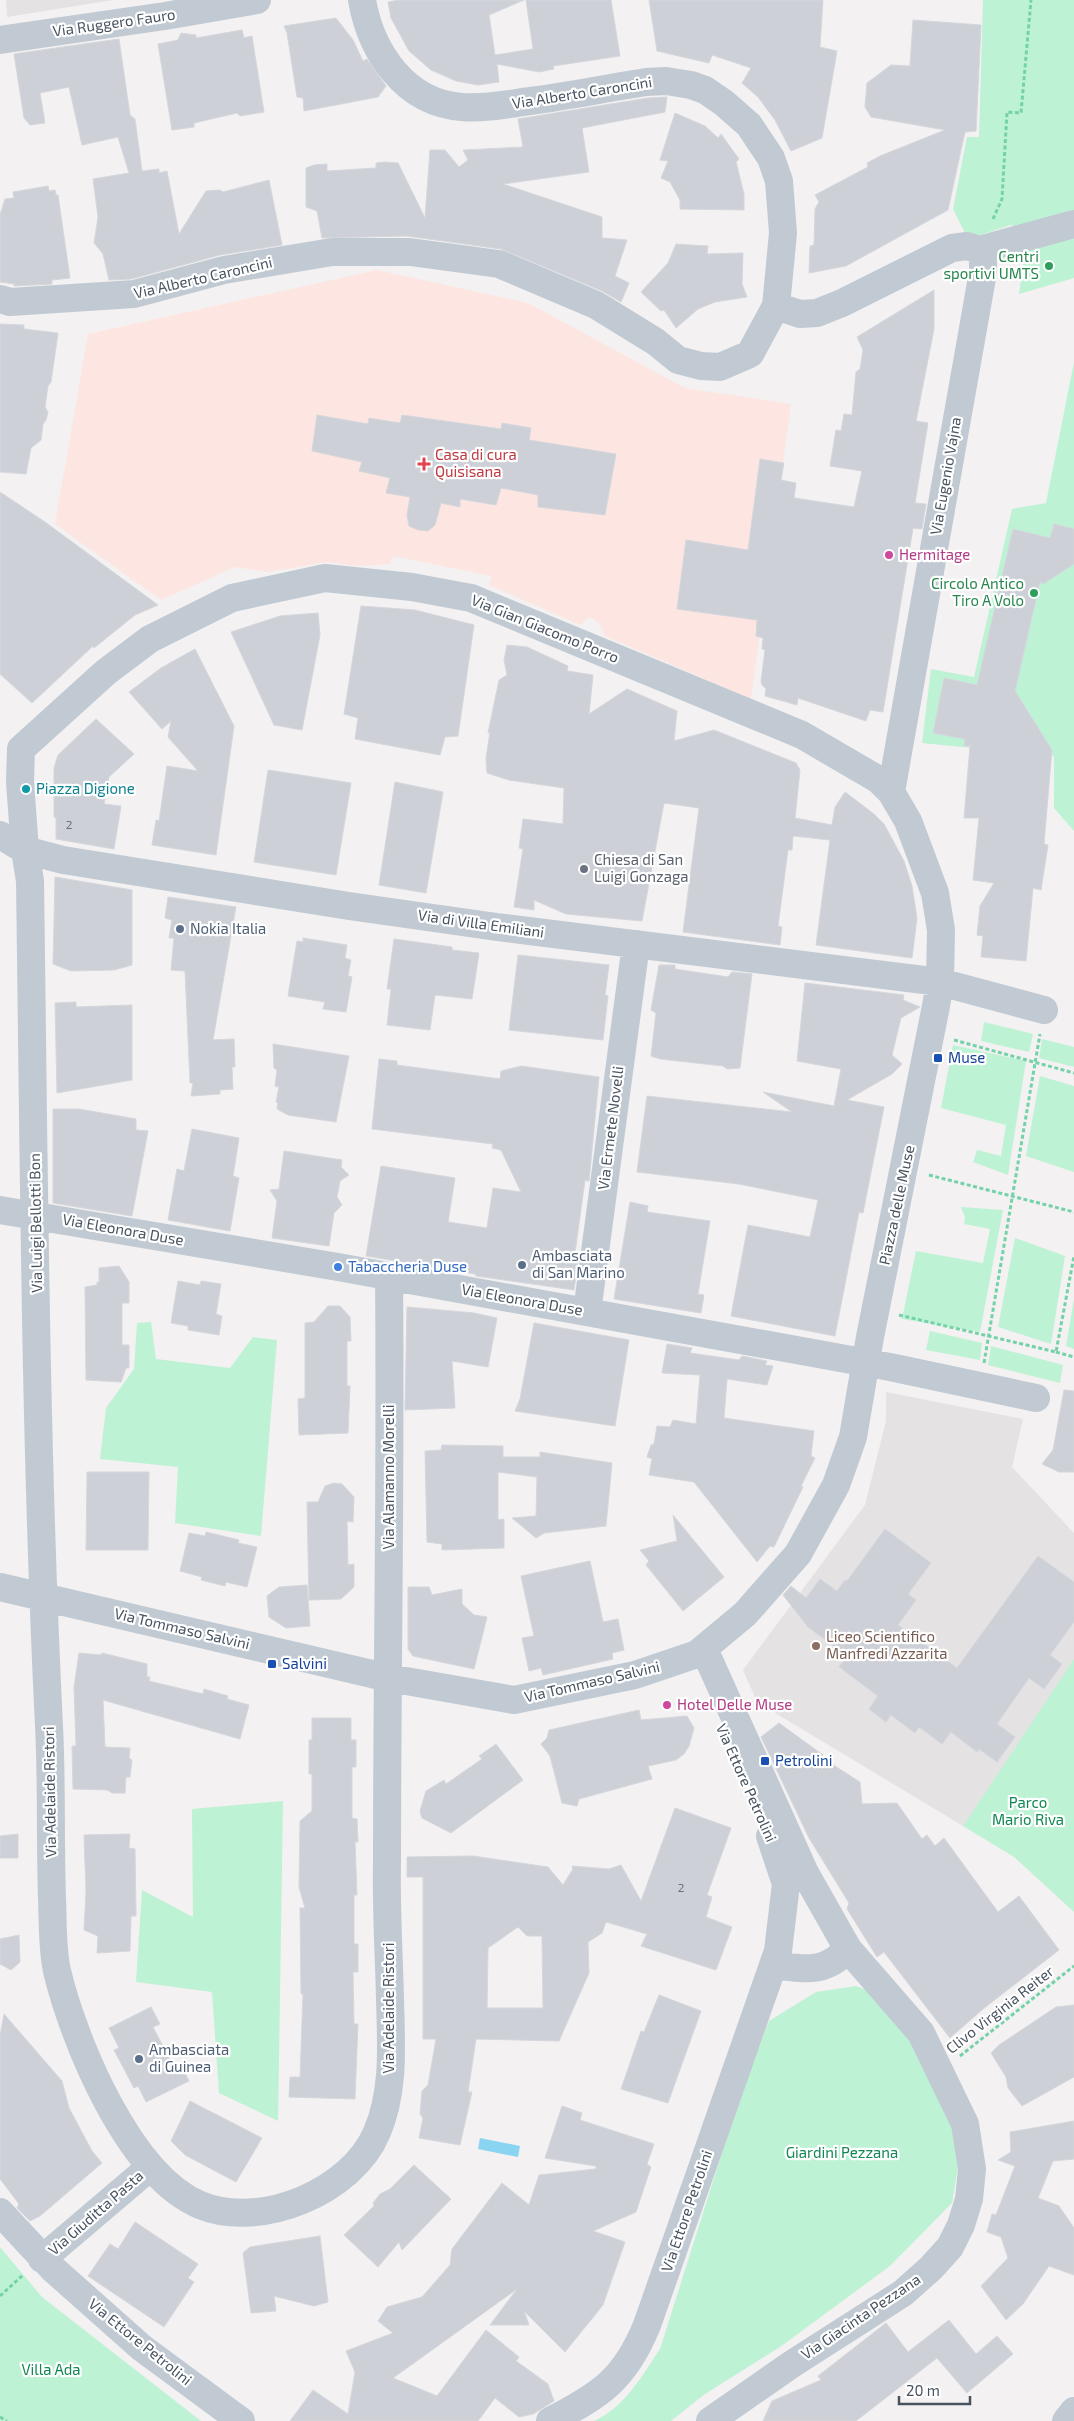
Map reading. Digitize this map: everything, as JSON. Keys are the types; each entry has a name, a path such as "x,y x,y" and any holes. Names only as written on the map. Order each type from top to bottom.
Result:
{"street":[{"name":"Via Ruggero Fauro","path":"0,40 216,4 258,0"},
{"name":"Via Alberto Caroncini","path":"0,299 10,302 134,294 224,270 332,252 410,252 500,264 596,306 656,342 678,360 701,366 720,367 750,354 776,306 783,232 779,181 771,158 749,125 724,102 698,87 666,81 646,82 481,108 444,104 414,90 389,66 374,42 362,0"},
{"path":"776,306 800,314 816,313 842,303 952,248 967,246 979,250 1074,224"},
{"name":"Via Eugenio Vajna","path":"891,792 983,272 983,260 979,250"},
{"name":"Via Gian Giacomo Porro","path":"10,748 106,672 150,640 232,598 325,578 412,587 472,598 802,735 879,780 891,792 908,821 936,893 941,930 940,982"},
{"path":"10,748 20,782 25,850"},
{"path":"0,835 25,850"},
{"name":"Via di Villa Emiliani","path":"25,850 63,860 339,904 940,982"},
{"name":"Via Luigi Bellotti Bon","path":"25,850 30,881 43,1597"},
{"name":"Via Ermete Novelli","path":"587,1312 636,944"},
{"path":"940,982 1044,1010"},
{"name":"Piazza delle Muse","path":"865,1363 940,982"},
{"name":"Via Eleonora Duse","path":"0,1210 389,1276 865,1363"},
{"name":"Via Alamanno Morelli","path":"388,1678 389,1276"},
{"path":"865,1363 981,1385 1036,1398"},
{"name":"Via Tommaso Salvini","path":"0,1587 388,1678 514,1700 635,1675 697,1653 745,1614 798,1554 836,1484 853,1437 865,1363"},
{"name":"Via Adelaide Ristori","path":"43,1597 50,1739 55,1964 77,2038 110,2107 149,2168 181,2195 210,2208 232,2212 270,2210 294,2204 321,2190 354,2166 373,2141 385,2104 391,2060 386,1871 388,1678"},
{"name":"Via Ettore Petrolini","path":"550,2421 589,2399 609,2385 620,2375 640,2342 774,1965 795,1878 777,1853 697,1653"},
{"name":"Via Giacinta Pezzana","path":"710,2421 792,2364 903,2292 931,2268 950,2247 965,2214 971,2186 972,2159 965,2124 921,2033 848,1949 795,1878"},
{"path":"774,1965 803,1969 826,1967 848,1949"},
{"name":"Via Giuditta Pasta","path":"42,2259 149,2168"},
{"name":"Via Ettore Petrolini","path":"0,2212 42,2259 142,2348 241,2421"},
{"path":"1066,2421 1074,2411"}],"path":[{"path":"979,250 1002,199 1007,112 1021,113 1032,0"},
{"path":"981,1385 1044,1010"},
{"path":"949,1039 1074,1073"},
{"path":"924,1173 1074,1212"},
{"path":"1056,1352 1074,1256"},
{"path":"895,1314 989,1335 1074,1357"},
{"name":"Clivo Virginia Reiter","path":"940,2072 1074,1966"},
{"path":"0,2296 42,2259"},
{"path":"0,2416 0,2421"},
{"path":"0,2416 7,2421"}],"shaded area":[{"path":"6,0 113,0 7,17"},
{"name":"Casa di cura Quisisana","path":"377,270 528,303 685,388 791,404 751,699 605,636 600,624 590,617 580,625 489,585 491,576 393,556 390,564 357,566 326,562 268,572 235,567 161,600 55,524 88,334"},
{"path":"886,1392 1023,1419 1012,1467 1074,1533 1074,1659 963,1826 757,1702 743,1670 865,1505 886,1421"}],"green space":[{"path":"983,0 1074,0 1074,278 1019,294 1028,230 1011,225 968,239 953,209 967,137 979,137"},
{"name":"Circolo Antico Tiro A Volo","path":"1074,362 1074,831 1054,808 1054,756 922,743 931,669 974,677 1012,509 1046,503"},
{"path":"984,1022 1033,1034 1029,1052 981,1041"},
{"path":"1042,1039 1074,1047 1074,1067 1039,1058"},
{"path":"953,1045 1026,1061 1008,1175 973,1162 977,1150 1001,1156 1006,1125 941,1108"},
{"path":"1040,1076 1074,1086 1074,1172 1026,1156"},
{"path":"961,1207 1003,1210 980,1332 902,1319 916,1251 983,1263 990,1229 964,1224 965,1217"},
{"path":"1015,1238 1065,1256 1051,1344 998,1327"},
{"path":"1074,1299 1074,1349 1066,1346"},
{"path":"151,1322 156,1359 230,1368 253,1337 277,1340 261,1536 175,1523 178,1467 100,1459 106,1408 134,1369 137,1323"},
{"path":"930,1331 982,1343 980,1360 926,1350"},
{"path":"991,1346 1063,1365 1060,1383 988,1365"},
{"name":"Parco Mario Riva","path":"1074,1659 1074,1912 1014,1857 963,1826"},
{"path":"283,1801 278,2121 219,2093 212,1992 136,1982 142,1890 193,1917 192,1809"},
{"name":"Giardini Pezzana","path":"856,1986 885,1997 949,2110 960,2154 952,2203 890,2266 780,2347 705,2394 671,2421 594,2421 605,2415 623,2400 660,2349 739,2099 769,2021 816,1992"},
{"name":"Villa Ada","path":"0,2247 42,2297 201,2421 0,2421"}],"water":[{"path":"480,2138 520,2146 518,2157 478,2149"}],"building":[{"path":"399,0 524,0 489,15 495,55 533,49 526,0 611,0 620,56 553,66 554,69 539,72 497,64 499,82 478,85 456,81 431,70 409,51 391,18 388,2"},
{"path":"649,0 823,0 820,47 837,51 822,138 791,151 775,120 758,97 742,83 751,68 712,55 709,63 657,51"},
{"path":"336,18 353,40 363,61 367,59 386,86 378,97 304,111 303,98 297,97 287,33 284,26"},
{"path":"913,20 981,25 976,131 965,132 948,210 846,266 809,273 810,246 814,245 815,209 819,202 815,195 868,167 867,163 880,156 945,130 871,117 865,107 867,83 891,65 910,66"},
{"path":"242,30 244,38 252,36 264,112 240,116 237,113 194,123 194,127 172,130 158,44 178,40 181,33 196,35 196,38"},
{"path":"119,39 130,115 135,119 142,171 159,169 159,173 167,171 179,234 206,191 220,190 223,192 269,180 282,245 220,255 131,279 109,280 103,254 94,243 98,217 93,179 129,173 118,137 82,145 69,87 40,93 45,123 30,125 24,118 14,54"},
{"path":"667,97 665,112 582,128 589,172 503,184 602,217 602,238 627,240 615,276 629,283 621,302 602,291 501,249 407,236 322,238 317,211 306,207 306,168 327,164 327,171 376,168 376,163 398,163 425,218 430,150 445,150 459,167 468,160 463,150 523,147 518,119 648,98"},
{"path":"675,113 705,126 718,138 721,134 739,159 736,162 744,194 744,210 680,209 680,200 670,182 661,178 668,161 660,160"},
{"path":"48,186 49,191 55,190 56,195 58,195 70,278 52,280 52,284 14,286 14,284 0,282 0,215 5,199 14,198 13,192"},
{"path":"676,244 708,246 707,254 743,253 742,284 747,297 715,302 698,309 676,328 664,310 661,311 641,292 668,263"},
{"path":"934,290 934,329 916,421 928,423 915,503 926,504 922,529 913,528 883,712 870,710 866,721 798,698 797,705 765,696 766,689 761,681 765,650 762,649 763,638 756,636 757,620 677,609 686,540 748,550 760,459 784,463 781,480 796,483 794,498 854,507 862,471 830,466 836,430 841,431 844,414 852,415 856,372 860,369 863,350 857,337"},
{"path":"0,324 24,325 24,329 58,333 51,382 48,386 45,407 48,412 43,424 41,440 31,448 26,474 0,472"},
{"path":"317,415 368,424 369,418 400,423 402,415 501,429 502,423 531,428 529,440 616,454 605,515 538,507 538,495 501,488 496,505 460,499 460,507 441,503 435,525 428,531 418,530 409,526 407,515 410,497 386,493 390,478 359,471 362,462 312,451"},
{"path":"0,492 45,522 158,605 135,615 94,648 93,646 32,703 0,674"},
{"path":"1054,524 1074,529 1074,564 1043,584 1040,582 1015,691 1052,750 1044,844 1048,845 1041,890 1033,888 1026,961 981,957 983,936 977,935 980,906 994,883 973,880 979,818 964,818 970,746 964,746 965,739 933,733 944,678 977,685 1013,529 1050,538"},
{"path":"361,606 415,610 474,625 458,736 445,737 440,755 355,739 358,718 344,714"},
{"path":"318,613 320,635 302,730 274,725 231,632 280,616"},
{"path":"507,645 527,647 568,666 567,671 593,675 589,714 627,689 677,711 674,741 714,730 796,763 800,770 795,818 832,825 835,807 845,792 874,814 884,824 904,861 912,886 917,918 912,958 816,945 830,840 793,836 792,850 788,850 778,926 782,927 780,945 683,932 699,808 664,803 642,921 566,914 534,900 534,910 514,907 523,849 519,848 523,819 563,824 564,788 509,780 487,773 486,758 490,732 488,733 499,680 507,675 504,660"},
{"path":"195,649 234,726 216,855 152,845 156,820 159,821 167,766 198,771 168,737 171,721 162,729 129,692 161,668"},
{"path":"96,719 134,754 109,777 104,804 121,806 114,849 56,839 54,768 58,755"},
{"path":"268,770 351,783 336,875 254,862"},
{"path":"395,782 443,792 426,893 379,885"},
{"path":"55,877 132,890 132,965 114,970 71,971 53,964"},
{"path":"168,897 236,907 213,1040 234,1039 235,1067 232,1067 233,1089 220,1090 220,1094 191,1096 193,1083 190,1083 185,971 171,970 174,938 169,938 172,920 165,918"},
{"path":"303,938 347,945 345,958 351,960 348,976 352,977 346,1012 323,1009 325,1002 288,996 297,941 303,942"},
{"path":"394,939 452,947 452,950 479,953 472,999 435,995 430,1030 387,1025 391,989 387,989"},
{"path":"518,955 609,965 605,995 608,996 603,1040 509,1030"},
{"path":"659,965 675,965 675,969 728,977 732,972 752,974 740,1068 727,1069 723,1066 660,1059 651,1056 656,1013 651,1010"},
{"path":"805,983 904,995 903,1000 920,1007 901,1018 892,1055 902,1064 892,1074 847,1100 884,1107 863,1213 859,1212 835,1336 731,1316 748,1225 810,1237 818,1200 739,1184 637,1172 647,1096 792,1112 763,1092 834,1106 841,1069 797,1061"},
{"path":"76,1002 76,1007 132,1005 132,1080 57,1093 55,1003"},
{"path":"273,1044 349,1056 336,1122 288,1115 277,1109 278,1103 276,1102 279,1087 275,1086 277,1070 274,1068"},
{"path":"379,1059 397,1061 397,1065 500,1079 501,1071 521,1066 599,1077 589,1181 585,1180 575,1253 579,1253 574,1290 476,1276 475,1274 366,1256 381,1166 455,1178 448,1222 487,1228 493,1188 521,1192 501,1150 492,1148 493,1144 372,1129"},
{"path":"53,1109 79,1109 136,1119 136,1130 148,1131 132,1216 53,1203"},
{"path":"192,1129 239,1138 233,1176 239,1178 230,1231 168,1220 177,1169 184,1171"},
{"path":"284,1151 342,1160 341,1167 349,1175 340,1181 337,1197 342,1205 334,1213 329,1246 272,1238 277,1201 270,1190 279,1189"},
{"path":"630,1202 648,1206 647,1212 710,1221 698,1294 704,1295 701,1313 614,1299"},
{"path":"119,1266 129,1282 129,1303 122,1303 122,1345 129,1345 129,1368 126,1368 121,1382 86,1380 85,1287 97,1285 97,1282 99,1282 99,1268"},
{"path":"178,1281 200,1285 201,1281 221,1284 216,1314 222,1316 219,1335 188,1330 188,1326 171,1323"},
{"path":"328,1306 340,1306 350,1317 351,1341 347,1341 347,1386 350,1386 348,1433 299,1435 298,1399 305,1398 305,1323 314,1322"},
{"path":"407,1307 474,1313 497,1318 488,1367 452,1361 455,1408 405,1410"},
{"path":"534,1323 629,1340 615,1426 515,1411 520,1399"},
{"path":"667,1344 692,1348 690,1353 739,1360 742,1356 767,1361 765,1365 773,1366 767,1385 727,1379 724,1418 814,1431 811,1456 815,1458 801,1486 803,1487 774,1547 770,1546 757,1562 694,1482 649,1475 652,1459 647,1457 651,1445 654,1444 657,1426 670,1427 673,1420 696,1424 700,1375 662,1373"},
{"path":"1064,1390 1074,1391 1074,1472 1059,1472 1042,1464 1053,1450"},
{"path":"442,1445 503,1446 503,1457 540,1457 540,1452 612,1463 606,1526 544,1533 536,1538 512,1518 536,1516 537,1477 498,1472 498,1520 504,1519 504,1548 442,1550 442,1544 427,1542 425,1451 441,1450"},
{"path":"87,1472 149,1472 148,1550 86,1550"},
{"path":"334,1483 342,1484 354,1497 353,1522 347,1521 348,1565 354,1564 354,1587 341,1599 309,1600 307,1502 318,1502 325,1486"},
{"path":"673,1515 724,1577 683,1611 646,1565 649,1561 640,1550 677,1541"},
{"path":"885,1529 931,1563 908,1594 916,1600 898,1625 957,1668 1038,1556 1074,1582 1074,1622 1050,1655 1062,1664 1044,1689 1029,1678 997,1724 1015,1737 997,1762 979,1749 977,1752 951,1732 942,1744 919,1727 915,1733 891,1715 886,1722 869,1709 878,1696 839,1667 847,1656 808,1627 783,1595 791,1586 806,1598 820,1579 837,1591 845,1580 847,1581"},
{"path":"206,1532 239,1540 238,1543 257,1547 247,1587 226,1582 225,1586 201,1580 202,1577 180,1571 189,1533 205,1536"},
{"path":"590,1561 603,1622 618,1619 624,1650 612,1653 613,1659 543,1675 541,1668 529,1671 522,1638 534,1636 521,1576"},
{"path":"307,1585 310,1626 286,1628 269,1617 267,1596 279,1587"},
{"path":"408,1587 429,1587 432,1595 462,1589 462,1604 474,1615 487,1617 474,1669 413,1656 408,1649"},
{"path":"79,1653 101,1655 102,1653 147,1664 147,1677 150,1677 149,1681 203,1694 204,1689 228,1696 227,1699 249,1705 240,1739 103,1700 105,1747 130,1748 129,1758 132,1760 130,1777 126,1777 125,1793 112,1793 107,1790 73,1789 72,1746 76,1746 74,1687"},
{"path":"639,1710 641,1720 687,1716 694,1728 689,1746 684,1754 676,1760 648,1766 652,1779 579,1799 577,1806 562,1803 550,1756 541,1744 547,1738 549,1730"},
{"path":"312,1718 351,1718 351,1740 356,1740 356,1767 352,1767 352,1818 357,1819 358,1842 355,1842 357,1895 354,1895 354,1944 358,1944 358,1972 353,1972 354,2024 358,2024 355,2099 289,2097 290,2077 300,2077 303,1994 301,1994 300,1908 305,1908 299,1887 300,1821 312,1811 312,1774 309,1774 309,1740 312,1740"},
{"path":"779,1723 823,1755 821,1757 860,1782 862,1804 897,1803 922,1839 927,1835 935,1846 944,1838 998,1912 1019,1896 1059,1950 983,2009 950,2038 884,1952 877,1957 847,1909 849,1903 809,1838 761,1737"},
{"path":"496,1744 523,1780 451,1833 422,1818 420,1811 426,1791 444,1780 446,1784 482,1759 479,1756"},
{"path":"675,1808 731,1828 707,1895 712,1897 706,1917 732,1927 716,1970 641,1946 647,1934 606,1922 602,1933 588,1942 589,1973 559,2041 476,2039 468,2092 472,2092 460,2145 419,2138 423,2118 420,2114 422,2091 428,2085 436,2039 423,2039 423,1877 407,1877 407,1857 473,1856 548,1867 563,1885 573,1869 572,1866 609,1869 621,1865 641,1901","holes":["518,1927 527,1936 542,1936 543,2008 487,2008 488,1948"]},
{"path":"18,1834 18,1858 0,1858 0,1836"},
{"path":"130,1834 129,1848 135,1849 136,1916 131,1916 130,1951 97,1953 98,1936 84,1930 86,1891 84,1835"},
{"path":"19,1935 20,1962 11,1970 0,1964 0,1939"},
{"path":"659,1995 701,2011 668,2103 621,2089 641,2031 644,2032"},
{"path":"1074,2005 1074,2077 1022,2106 1008,2088 1006,2077 991,2053 999,2045 1056,2007"},
{"path":"151,2007 160,2024 153,2027 174,2067 180,2064 189,2081 146,2102 138,2086 134,2088 114,2050 119,2048 109,2028"},
{"path":"4,2014 62,2081 69,2108 92,2151 102,2163 40,2216 30,2221 17,2208 19,2204 0,2179 0,2036"},
{"path":"190,2101 262,2138 236,2182 185,2155 171,2141"},
{"path":"562,2106 582,2113 580,2120 654,2144 647,2164 651,2167 636,2212 593,2231 625,2242 603,2305 565,2352 524,2311 529,2325 490,2325 517,2289 393,2378 437,2396 486,2330 519,2357 516,2361 548,2384 554,2401 533,2414 519,2417 495,2398 478,2421 290,2421 313,2390 348,2414 355,2372 346,2351 393,2333 378,2321 387,2307 422,2297 450,2265 452,2249 502,2183 529,2205 539,2175 596,2169 596,2166 545,2158"},
{"path":"1074,2121 1074,2159 1053,2161 1038,2198 1059,2206 1074,2228 1074,2275 1049,2266 1023,2304 1006,2320 981,2286 1008,2258 1001,2237 987,2232 992,2214 996,2215 1015,2166 998,2160 1011,2152 1010,2132"},
{"path":"414,2165 451,2199 402,2250 399,2242 378,2267 344,2235 374,2206 373,2203 380,2194 390,2189"},
{"path":"135,2222 198,2264 188,2278 194,2282 164,2327 88,2276 110,2244 118,2249"},
{"path":"320,2236 328,2302 314,2306 274,2296 276,2311 251,2313 243,2253 250,2247"},
{"path":"949,2320 976,2354 997,2336 1013,2354 967,2393 937,2358 856,2421 763,2421 772,2401 821,2380 818,2376 886,2323 908,2352"}],"place":[{"name":"Centri sportivi UMTS","path":"1049,266"},
{"name":"Casa di cura Quisisana","path":"424,464"},
{"name":"Hermitage","path":"889,555"},
{"name":"Circolo Antico Tiro A Volo","path":"1034,593"},
{"name":"Piazza Digione","path":"26,789"},
{"name":"Chiesa di San Luigi Gonzaga","path":"584,869"},
{"name":"Nokia Italia","path":"180,929"},
{"name":"Muse","path":"938,1058"},
{"name":"Ambasciata di San Marino","path":"522,1265"},
{"name":"Tabaccheria Duse","path":"338,1267"},
{"name":"Liceo Scientifico Manfredi Azzarita","path":"816,1646"},
{"name":"Salvini","path":"272,1664"},
{"name":"Hotel Delle Muse","path":"667,1705"},
{"name":"Petrolini","path":"765,1761"},
{"name":"Ambasciata di Guinea","path":"139,2059"}]}
